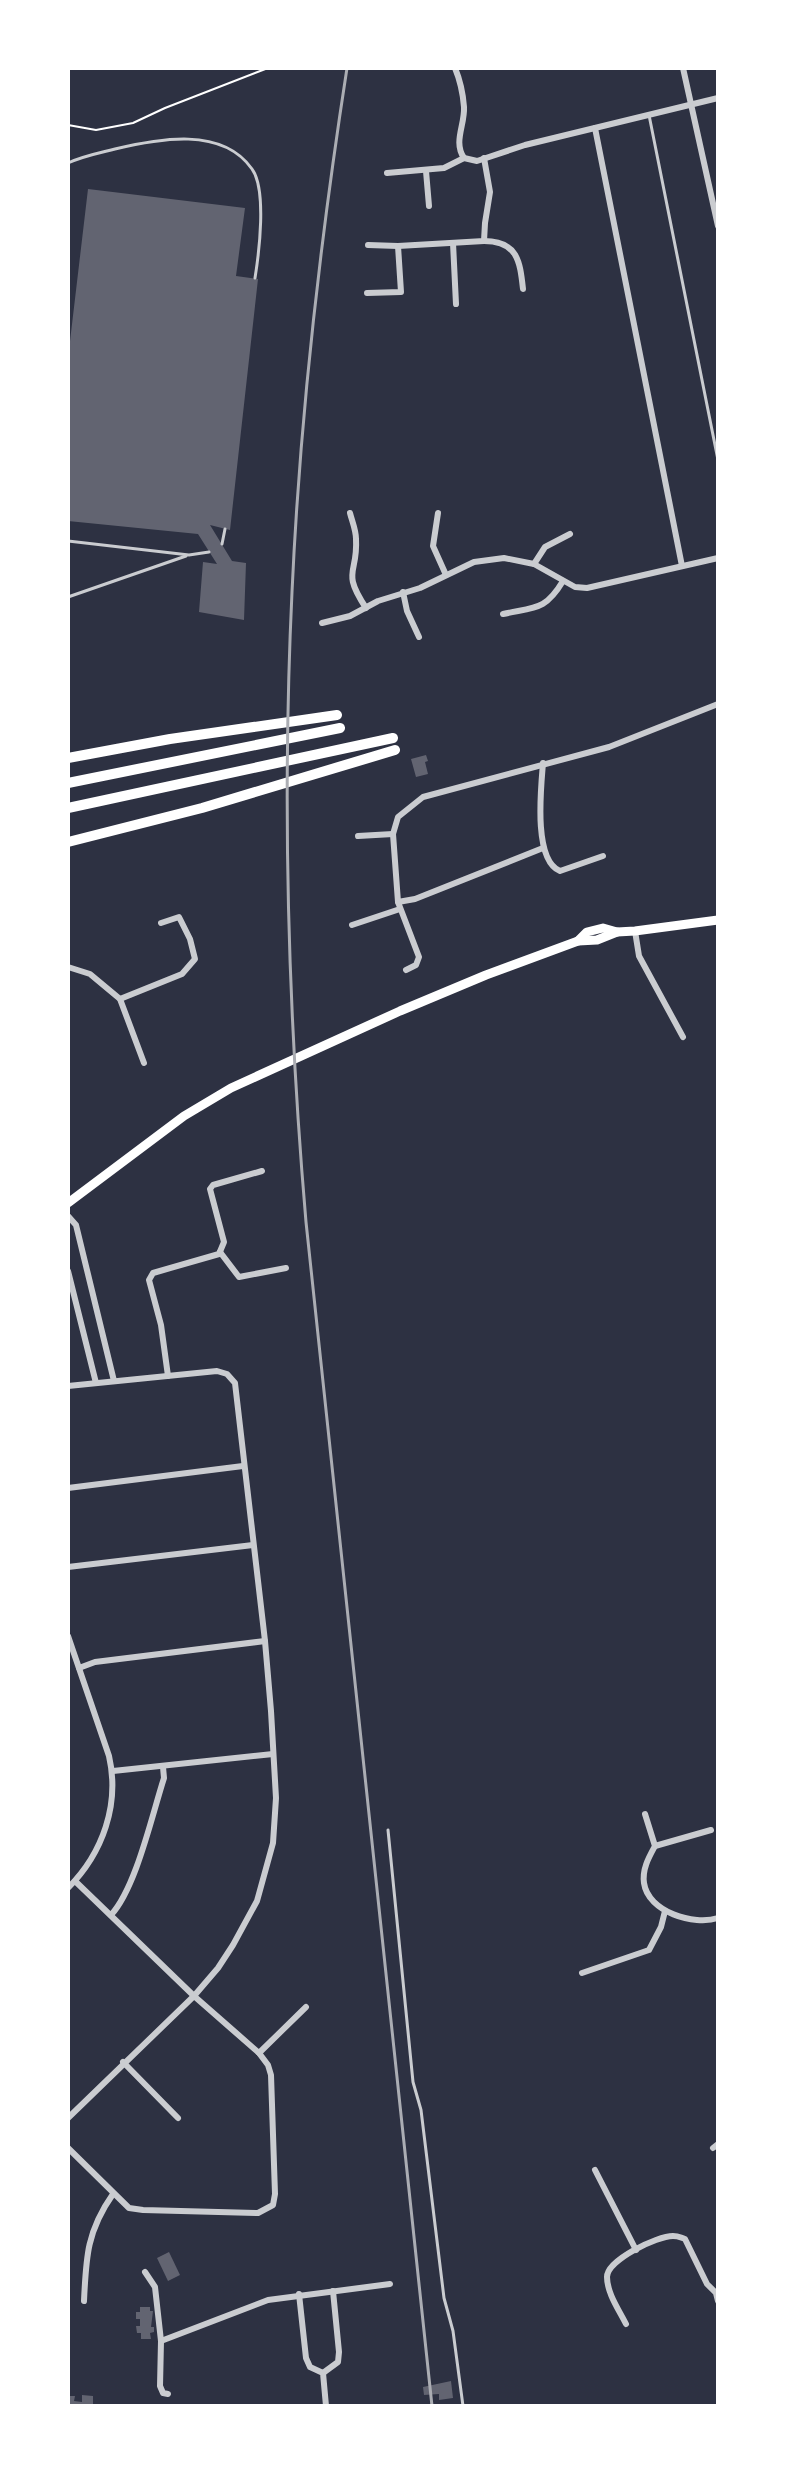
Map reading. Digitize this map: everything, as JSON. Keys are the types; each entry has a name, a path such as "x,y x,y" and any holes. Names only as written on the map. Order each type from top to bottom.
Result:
{"highway":[{"path":"68,758 170,739 337,715"},
{"path":"68,783 340,728"},
{"path":"68,808 393,738"},
{"path":"68,842 202,808 395,750"}],"main road":[{"path":"68,1203 207,1101 288,1060 486,975 578,941 597,940 617,932 718,920"}],"street":[{"path":"455,68 463,96 464,115 459,144 464,158 471,161 718,98"},
{"path":"683,68 718,226"},
{"path":"595,128 682,566"},
{"path":"387,173 426,171 451,166 464,158"},
{"path":"484,158 490,192 484,241"},
{"path":"426,171 429,206"},
{"path":"368,245 484,241 502,244 515,254 520,264 523,289"},
{"path":"453,243 456,304"},
{"path":"367,293 401,292 398,246"},
{"path":"350,513 356,539 351,580 366,608"},
{"path":"438,513 433,546 446,575"},
{"path":"534,564 545,547 570,534"},
{"path":"322,623 343,619 386,597 420,588 462,566 484,559 512,559 534,564 581,588 718,558"},
{"path":"503,614 548,602 563,581"},
{"path":"403,592 407,611 419,637"},
{"path":"406,970 416,965 419,957 399,906 393,834 398,817 423,797 609,747 718,704"},
{"path":"543,763 540,802 543,848 551,867 560,871 603,856"},
{"path":"358,836 393,834"},
{"path":"352,925 543,848"},
{"path":"120,999 182,974 195,959 190,939 179,917 161,923"},
{"path":"635,931 639,956 683,1037"},
{"path":"68,967 90,974 120,999 144,1063"},
{"path":"220,1252 224,1242 210,1189 213,1185 262,1171"},
{"path":"68,1216 76,1225 114,1381"},
{"path":"220,1252 239,1277 286,1268"},
{"path":"168,1376 161,1325 149,1280 153,1273 220,1252"},
{"path":"68,1271 96,1383"},
{"path":"68,1386 217,1371 227,1374 235,1383 265,1641 276,1798 273,1843 257,1901 233,1945 194,1996 68,2118"},
{"path":"68,1488 243,1466"},
{"path":"68,1567 253,1545"},
{"path":"68,1636 113,1771 113,1803 105,1830 96,1851 68,1888"},
{"path":"79,1668 95,1662 265,1641"},
{"path":"113,1771 273,1754"},
{"path":"111,1915 129,1886 164,1778 163,1767"},
{"path":"645,1814 655,1846 646,1864 644,1884 652,1900 665,1911 689,1918 711,1921 718,1918"},
{"path":"655,1846 711,1830"},
{"path":"68,2148 129,2208 258,2213 273,2205 271,2075 268,2065 259,2053 194,1996 75,1881"},
{"path":"582,1973 649,1950 665,1911"},
{"path":"259,2053 306,2007"},
{"path":"123,2062 178,2118"},
{"path":"595,2170 636,2250"},
{"path":"84,2301 85,2260 97,2217 113,2194"},
{"path":"626,2324 609,2289 607,2275 615,2262 663,2237 685,2239 707,2284 717,2295"},
{"path":"145,2272 155,2287 161,2341 160,2386 163,2393 168,2394"},
{"path":"161,2341 268,2300 390,2284"},
{"path":"323,2373 338,2362 333,2291"},
{"path":"299,2294 306,2358 310,2367 323,2373"},
{"path":"323,2373 326,2406"}],"lane":[{"path":"649,115 718,460"},
{"path":"68,163 122,147 189,138 211,142 237,154 254,171 261,201 255,278"},
{"path":"222,544 225,529"},
{"path":"68,541 189,555"},
{"path":"68,597 189,555 209,552"},
{"path":"388,1830 413,2082 421,2110 444,2298 453,2331 463,2406"}],"path":[{"path":"68,125 96,130 133,123 268,68"}],"building":[{"path":"88,189 245,208 236,276 258,279 230,530 210,525 232,561 246,563 244,620 199,612 203,562 217,564 198,534 68,521 68,358"},
{"path":"426,755 428,774 416,777 411,759"},
{"path":"169,2252 180,2275 168,2281 157,2258"},
{"path":"140,2307 150,2307 153,2311 151,2327 154,2327 154,2332 150,2333 151,2339 141,2339 141,2333 137,2333 136,2326 140,2326 140,2319 136,2319 136,2312 140,2312"},
{"path":"451,2381 453,2398 439,2400 439,2394 424,2395 423,2387"},
{"path":"82,2395 93,2396 93,2406 68,2406 68,2396 75,2396 74,2401 82,2402"}],"railway":[{"path":"347,68 312,329 300,460 289,671 288,907 306,1222 432,2406"}]}
